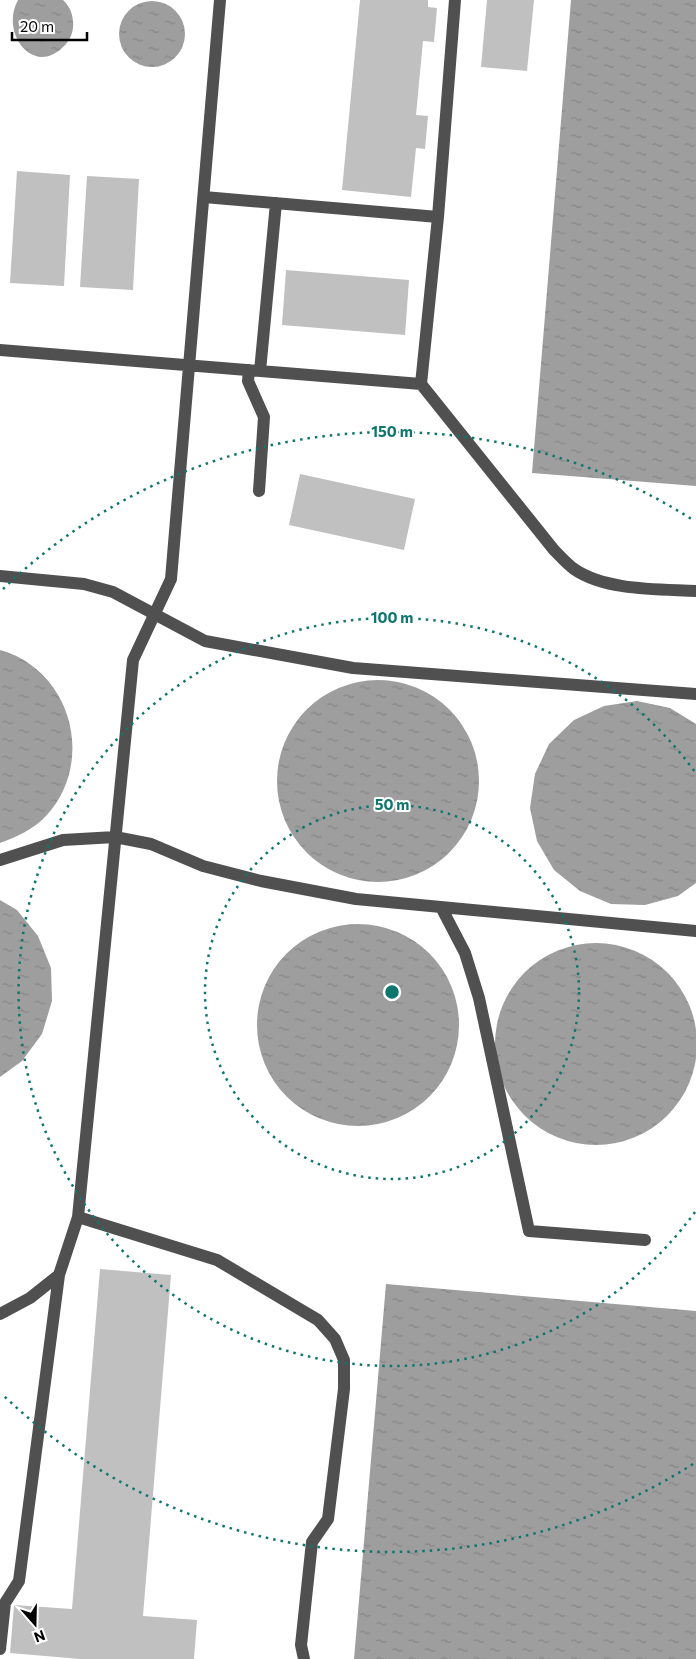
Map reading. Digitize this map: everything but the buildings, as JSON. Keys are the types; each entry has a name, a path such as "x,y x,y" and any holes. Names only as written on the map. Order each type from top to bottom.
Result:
{"lane":[{"path":"0,1648 5,1603 18,1580 59,1275 78,1217 133,660 171,579 220,0"},
{"path":"455,0 438,217 421,384 554,550 574,569 604,582 634,587 696,591"},
{"path":"204,197 438,217"},
{"path":"259,491 264,417 248,381 254,370 276,203"},
{"path":"0,350 421,384"},
{"path":"0,576 84,584 113,592 205,641 353,668 696,694"},
{"path":"0,860 63,840 115,837 151,844 203,866 261,881 356,899 696,931"},
{"path":"442,907 465,953 479,998 529,1231 645,1240"},
{"path":"78,1217 217,1260 318,1320 335,1339 344,1360 344,1390 328,1519 312,1542 301,1645 304,1659"},
{"path":"0,1314 30,1298 59,1275"}],"water":[{"path":"18,0 63,0 70,9 73,24 71,37 68,42 51,55 40,57 30,54 16,37 13,25 13,12"},
{"path":"571,0 696,0 696,486 532,473"},
{"path":"152,1 164,4 175,11 182,22 185,34 182,46 175,57 164,64 152,67 140,64 129,57 122,46 119,34 122,22 129,11 140,4"},
{"path":"0,650 25,661 45,677 59,697 69,720 72,745 70,770 61,794 46,816 30,829 0,843"},
{"path":"368,680 388,680 417,687 450,709 472,742 479,771 479,791 472,820 450,853 417,875 388,882 368,882 339,875 306,853 284,820 277,791 277,771 284,742 306,709 339,687"},
{"path":"637,701 670,708 696,724 696,883 678,896 645,905 611,904 580,891 554,870 537,841 530,808 535,774 549,744 574,720 604,706"},
{"path":"0,900 17,910 38,936 51,968 52,1001 42,1034 22,1061 0,1077"},
{"path":"348,924 368,924 397,931 430,953 452,986 459,1015 459,1035 452,1064 430,1097 397,1119 368,1126 348,1126 319,1119 286,1097 264,1064 257,1035 257,1015 264,986 286,953 319,931"},
{"path":"586,943 606,943 635,950 668,972 690,1005 697,1034 697,1054 690,1083 668,1116 635,1138 606,1145 586,1145 557,1138 524,1116 502,1083 495,1054 495,1034 502,1005 524,972 557,950"},
{"path":"386,1284 696,1311 696,1659 354,1659"}]}
